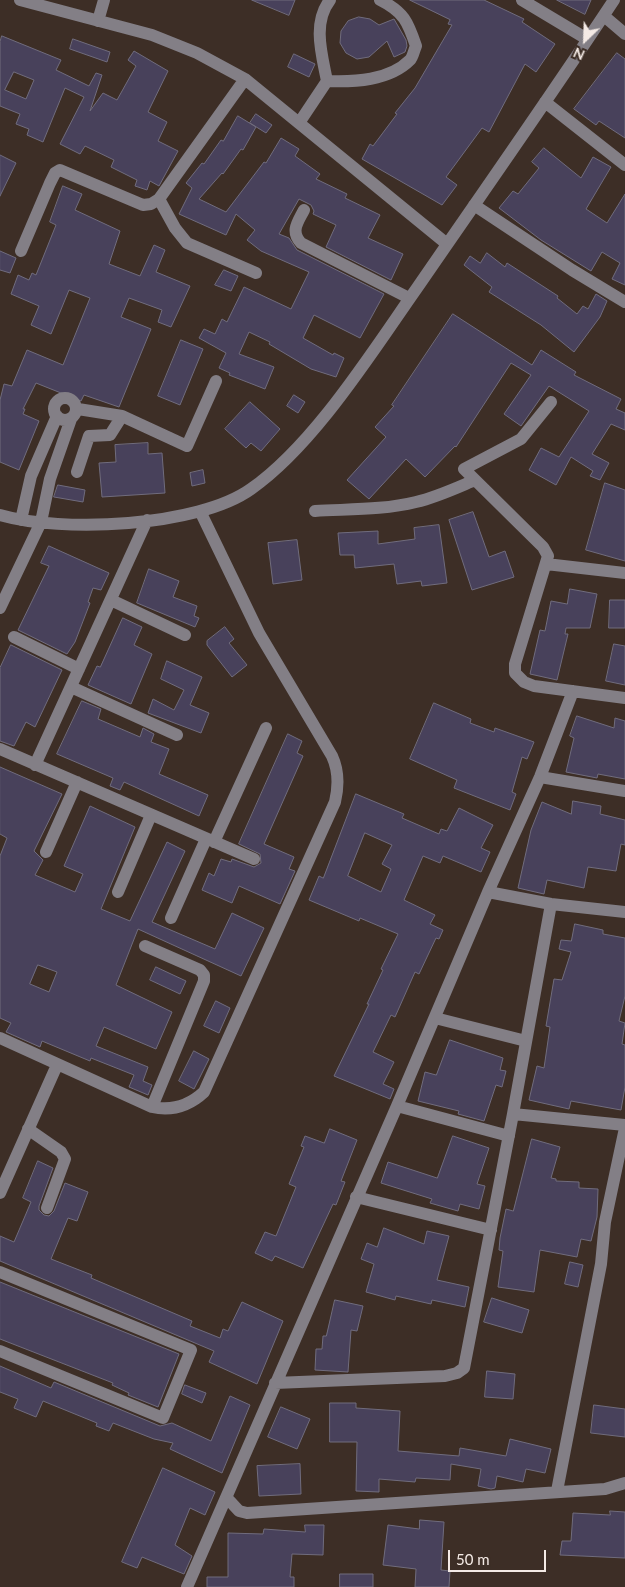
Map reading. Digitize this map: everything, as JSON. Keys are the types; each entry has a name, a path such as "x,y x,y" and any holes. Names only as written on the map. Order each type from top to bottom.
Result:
{"street":[{"path":"20,0 152,35 197,53 245,79 447,244"},
{"path":"98,21 104,0"},
{"path":"299,123 327,81 320,40 320,22 325,6 330,0"},
{"path":"327,81 372,79 390,73 410,60 416,46 409,26 402,13 380,0"},
{"path":"522,0 587,39"},
{"path":"0,515 41,522 102,524 147,520 200,511 240,496 274,470 322,418 361,368 614,0"},
{"path":"604,16 625,34"},
{"path":"21,251 50,183 55,173 60,170 143,205 151,204 159,199 245,79"},
{"path":"544,102 625,165"},
{"path":"159,199 175,228 187,243 256,273"},
{"path":"474,205 572,270 625,302"},
{"path":"304,210 295,229 295,237 301,243 410,298"},
{"path":"57,416 66,420 74,414 122,416 187,446 216,380"},
{"path":"0,608 41,522 50,479 74,414 70,398 60,398 54,407 57,416 31,476 21,520"},
{"path":"551,402 521,439 464,469 543,547 548,556 514,664 516,673 534,686 625,698"},
{"path":"77,472 89,436 110,435 122,416"},
{"path":"315,511 389,507 416,502 441,495 475,480"},
{"path":"0,1038 152,1107 162,1109 184,1106 195,1100 204,1092 330,814 338,791 337,768 332,756 259,633 200,511"},
{"path":"35,765 147,520"},
{"path":"546,564 625,574"},
{"path":"111,600 186,635"},
{"path":"14,637 79,669"},
{"path":"71,687 177,735"},
{"path":"187,1587 397,1106 488,892 540,777 573,691"},
{"path":"171,918 266,728"},
{"path":"0,749 254,860"},
{"path":"540,777 625,791"},
{"path":"46,852 77,782"},
{"path":"118,892 152,815"},
{"path":"488,892 551,904 625,912"},
{"path":"276,1383 445,1376 461,1371 465,1363 514,1114 551,904"},
{"path":"145,946 200,970 204,976 204,981 152,1107"},
{"path":"435,1018 526,1041"},
{"path":"0,1193 57,1065"},
{"path":"397,1106 509,1136"},
{"path":"514,1114 625,1126 605,1222 601,1264 557,1491"},
{"path":"28,1129 61,1152 65,1159 47,1208"},
{"path":"356,1197 491,1230"},
{"path":"0,1272 191,1350 163,1418 0,1352"},
{"path":"227,1498 239,1510 247,1513 605,1489 625,1483"}],"building":[{"path":"252,0 295,0 289,15"},
{"path":"410,0 484,0 524,19 522,22 555,44 536,72 525,64 489,132 482,128 446,177 457,185 442,205 362,159 370,144 373,146 397,114 395,113 415,88 452,25 448,24 450,20"},
{"path":"557,0 591,0 585,14"},
{"path":"359,17 370,19 379,25 394,19 406,40 405,52 394,57 387,41 369,57 357,59 346,53 340,43 341,31 348,21"},
{"path":"2,36 61,60 56,70 89,86 96,73 102,75 90,111 103,93 117,100 136,66 128,60 134,51 168,71 148,112 167,122 158,141 178,151 159,186 150,181 147,190 135,186 137,180 111,167 114,160 85,146 80,154 60,144 84,97 65,88 43,142 27,135 29,129 16,124 20,114 0,106 0,42","holes":["14,72 34,80 26,99 5,90"]},
{"path":"73,39 110,52 107,62 70,49"},
{"path":"617,53 625,59 625,138 599,121 596,125 574,109"},
{"path":"294,54 315,64 309,77 288,67"},
{"path":"256,114 272,125 266,133 250,123"},
{"path":"238,116 256,127 243,150 241,149 223,174 199,199 226,212 264,162 266,163 281,138 299,149 295,156 320,174 316,179 347,194 345,198 380,215 368,238 403,254 391,280 326,247 336,225 313,214 314,211 311,205 299,199 279,234 289,238 297,250 384,294 360,338 314,315 303,338 333,355 334,353 344,358 336,377 311,369 269,344 270,342 249,332 239,354 274,367 265,389 229,375 230,373 219,368 226,353 199,338 204,329 215,334 222,319 227,322 244,287 291,309 309,272 261,251 247,240 255,230 236,214 226,235 179,214 192,188 186,183 202,163 204,164 221,140 223,141"},
{"path":"544,148 581,178 593,157 611,167 586,209 607,223 625,194 625,285 612,279 620,263 602,252 591,271 541,240 499,208 513,191 518,194 539,168 532,162"},
{"path":"0,155 16,163 0,196"},
{"path":"63,186 82,194 75,210 120,231 109,264 140,276 154,245 165,250 156,272 190,286 171,327 158,322 162,310 129,298 121,317 151,329 119,407 84,395 81,401 36,383 23,409 25,409 23,414 39,421 19,470 0,462 0,400 4,384 12,386 27,350 63,365 90,298 69,290 51,334 31,325 39,306 11,294 18,275 29,280 32,273 36,275 56,225 50,222"},
{"path":"0,251 16,258 10,273 0,270"},
{"path":"487,253 505,267 507,263 558,296 557,298 577,314 583,306 588,309 596,294 607,301 600,317 574,352 541,325 489,292 492,287 464,265 470,256 480,263"},
{"path":"224,270 238,276 231,291 215,285"},
{"path":"453,314 532,365 541,350 576,372 574,375 621,399 616,409 625,413 625,430 611,424 592,454 609,463 600,480 590,476 593,471 571,457 556,485 529,470 541,448 559,457 589,411 549,386 521,426 504,414 531,375 511,363 456,447 425,477 406,459 369,499 347,480 386,437 375,427 394,406 392,405"},
{"path":"181,340 203,349 180,405 158,396"},
{"path":"294,395 305,402 298,413 287,406"},
{"path":"250,402 280,429 261,451 251,443 246,448 225,429"},
{"path":"148,443 148,454 162,453 165,493 102,497 99,463 116,462 115,445"},
{"path":"203,470 205,483 192,486 190,473"},
{"path":"605,483 625,490 625,561 586,550"},
{"path":"58,485 85,490 83,502 54,497"},
{"path":"473,512 489,557 505,551 514,577 472,590 449,520"},
{"path":"439,525 447,583 422,586 421,581 397,584 394,564 355,568 354,555 340,555 338,533 378,531 378,544 415,539 414,528"},
{"path":"297,540 302,580 273,584 268,543"},
{"path":"49,546 109,573 101,590 93,588 88,602 90,603 75,642 67,654 18,630 49,566 41,563"},
{"path":"149,569 179,581 173,597 197,606 194,616 199,618 195,627 137,603"},
{"path":"570,589 597,594 590,628 566,628 565,634 568,634 557,680 530,674 540,630 545,631 551,601 567,604"},
{"path":"610,600 625,600 625,628 609,628"},
{"path":"123,618 142,627 134,645 152,654 131,704 88,685 97,666 100,667"},
{"path":"225,627 234,639 229,643 247,665 232,677 207,645 207,641"},
{"path":"614,644 625,646 625,685 606,681"},
{"path":"11,645 62,670 35,727 26,722 14,746 0,741 0,668"},
{"path":"167,661 202,677 190,705 209,713 201,733 148,713 153,699 174,710 184,690 161,679"},
{"path":"82,701 101,709 98,719 140,737 143,728 154,734 151,742 169,749 159,774 208,795 199,816 124,782 120,790 110,786 113,778 57,754"},
{"path":"434,703 471,719 470,723 494,732 495,728 534,742 527,759 522,757 512,792 516,794 510,810 454,788 457,780 410,759"},
{"path":"577,716 614,728 615,718 625,721 625,779 598,774 597,778 566,772 574,738 570,736"},
{"path":"288,734 302,741 297,753 303,756 264,844 294,857 289,869 295,871 280,904 239,886 232,903 202,890 209,873 214,876 221,859 231,862 232,859 254,867 261,863 260,854 239,844"},
{"path":"0,767 62,794 34,851 43,860 35,875 75,892 83,874 64,866 90,806 135,827 101,909 130,921 167,842 185,851 152,922 215,949 232,913 264,928 241,976 138,929 116,985 172,1012 156,1049 104,1027 96,1046 148,1067 143,1081 152,1085 148,1095 129,1087 134,1075 91,1058 90,1061 42,1041 40,1047 6,1032 11,1023 0,1018 0,856 7,838 0,834","holes":["38,965 57,972 49,992 30,984"]},
{"path":"356,794 404,814 402,818 439,834 441,829 447,831 459,808 493,825 481,848 490,852 481,872 443,856 440,863 423,856 404,900 435,915 430,924 443,930 439,939 436,938 419,974 415,972 395,1017 391,1015 373,1052 394,1062 383,1084 394,1089 390,1099 334,1076 369,1004 367,1004 383,970 381,969 398,934 360,918 359,921 309,900 319,876 323,878","holes":["365,833 392,845 382,864 391,869 381,892 348,876"]},
{"path":"573,801 601,806 600,814 625,820 625,845 621,844 616,871 588,867 584,888 547,880 544,894 518,888 531,830 542,802 571,814"},
{"path":"575,924 603,930 603,934 625,938 625,996 619,1021 625,1023 622,1044 625,1045 625,1087 621,1110 571,1101 569,1109 529,1100 537,1066 544,1068 550,1027 546,1026 554,979 562,980 571,952 559,949 561,940 571,941"},
{"path":"156,967 186,981 180,994 150,980"},
{"path":"216,1001 230,1008 219,1033 204,1026"},
{"path":"450,1040 503,1058 500,1070 506,1071 502,1087 496,1085 484,1121 458,1114 459,1111 418,1101 425,1072 436,1075"},
{"path":"194,1051 209,1059 194,1089 179,1081"},
{"path":"330,1129 357,1140 341,1181 345,1182 336,1205 333,1204 303,1268 275,1256 272,1261 255,1253 265,1232 276,1236 296,1187 289,1184 304,1147 301,1146 305,1136 324,1143"},
{"path":"453,1136 489,1148 477,1184 485,1186 479,1209 460,1204 458,1211 430,1203 432,1199 381,1183 388,1162 437,1178"},
{"path":"532,1139 560,1147 551,1178 556,1179 556,1181 579,1182 579,1188 598,1189 597,1217 591,1241 581,1239 577,1257 540,1250 534,1292 498,1287 503,1251 499,1250 500,1238 506,1209 513,1211"},
{"path":"38,1161 53,1168 39,1206 39,1210 44,1215 49,1216 54,1211 65,1183 88,1192 77,1221 68,1218 51,1259 92,1275 91,1278 192,1321 190,1326 220,1338 223,1329 228,1331 242,1302 283,1321 257,1384 209,1362 214,1351 0,1261 0,1236 14,1242 31,1202 23,1198"},
{"path":"384,1228 424,1244 427,1231 449,1236 437,1280 469,1287 465,1307 432,1300 431,1304 396,1296 395,1300 366,1292 374,1264 361,1259 367,1243 377,1247"},
{"path":"570,1262 583,1265 578,1287 565,1284"},
{"path":"0,1282 179,1354 158,1407 128,1395 129,1393 112,1385 113,1383 0,1339"},
{"path":"492,1298 529,1310 522,1333 484,1322"},
{"path":"335,1300 363,1306 357,1331 351,1330 348,1372 315,1370 316,1349 322,1349 323,1336 326,1336"},
{"path":"0,1366 51,1388 54,1382 160,1426 172,1423 211,1441 230,1396 250,1405 222,1473 170,1449 173,1443 154,1439 113,1423 109,1431 96,1426 97,1423 43,1401 36,1417 14,1408 18,1399 0,1392"},
{"path":"487,1371 515,1374 513,1399 485,1397"},
{"path":"185,1385 206,1393 202,1403 182,1394"},
{"path":"330,1403 356,1403 356,1408 400,1411 398,1451 459,1456 460,1448 506,1456 510,1439 551,1449 545,1473 526,1469 523,1482 497,1476 495,1488 491,1489 478,1486 481,1469 451,1464 450,1480 416,1478 415,1482 379,1479 379,1492 356,1491 357,1442 330,1442"},
{"path":"594,1405 625,1409 625,1437 591,1433"},
{"path":"281,1407 310,1419 297,1449 268,1437"},
{"path":"300,1464 301,1494 259,1496 257,1466"},
{"path":"163,1468 215,1492 205,1515 190,1508 175,1545 192,1556 184,1574 142,1557 137,1568 122,1562"},
{"path":"610,1511 625,1512 625,1558 560,1555 562,1541 571,1541 573,1513 610,1515"},
{"path":"420,1520 444,1522 441,1570 450,1571 449,1587 415,1587 416,1569 383,1565 388,1525 419,1529"},
{"path":"305,1525 324,1525 323,1555 292,1554 290,1577 294,1577 294,1587 207,1587 207,1577 228,1577 228,1533 263,1534 264,1529 305,1532"},
{"path":"340,1574 373,1574 373,1587 340,1587"}]}
